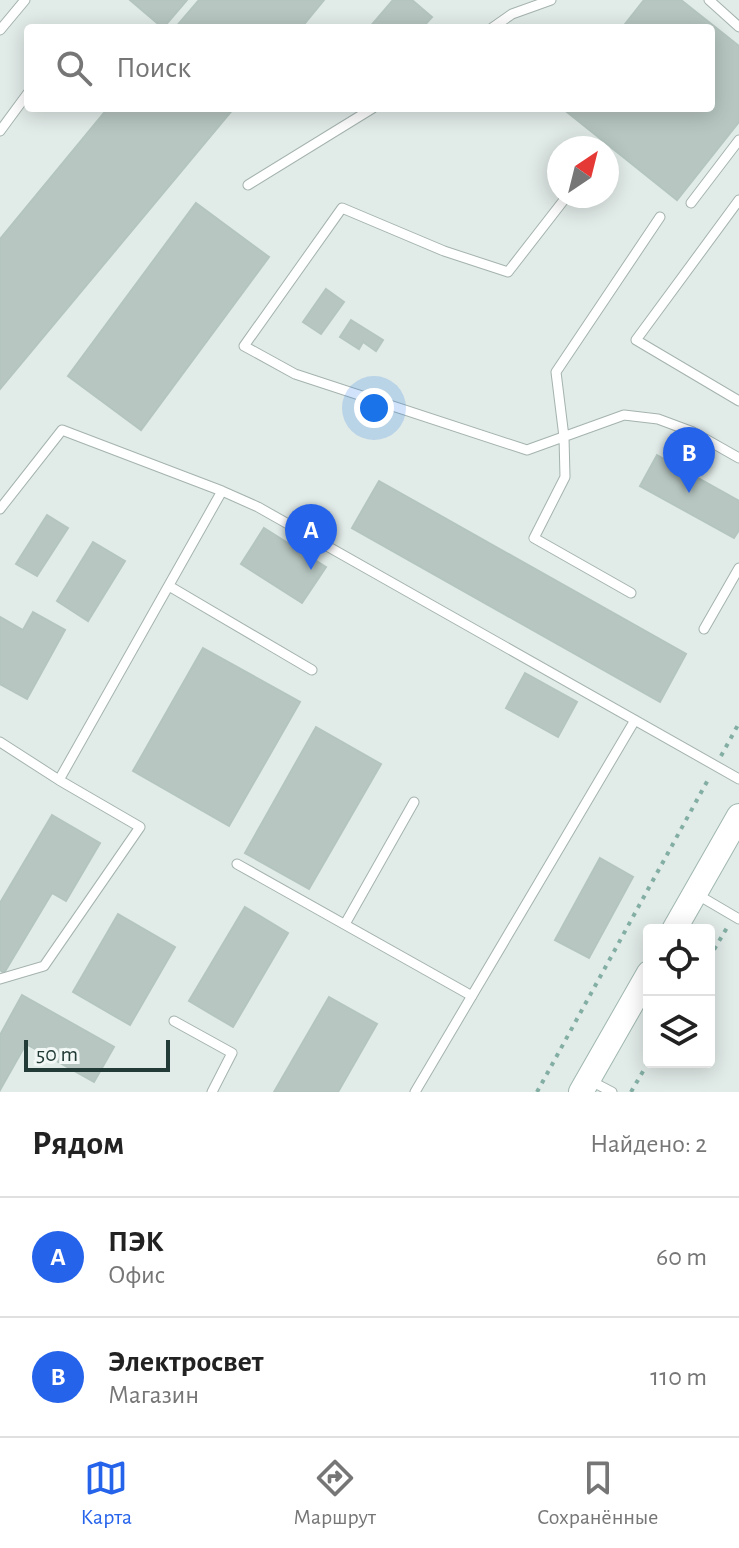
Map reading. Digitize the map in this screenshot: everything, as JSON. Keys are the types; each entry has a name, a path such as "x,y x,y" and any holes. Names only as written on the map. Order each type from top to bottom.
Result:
{"main road":[{"path":"677,924 739,816"},
{"path":"585,1086 643,984"}],"lane":[{"path":"0,30 25,0"},
{"path":"498,24 512,14 551,0"},
{"path":"709,0 739,27"},
{"path":"0,131 24,98"},
{"path":"248,185 367,112"},
{"path":"691,203 739,140"},
{"path":"739,200 636,340 739,401"},
{"path":"558,208 508,272 444,251 342,208 244,346 295,374 527,450 624,415 658,419 693,432 739,458"},
{"path":"631,593 534,538 565,477 564,437 556,372 660,217"},
{"path":"0,509 62,430 258,507 739,779"},
{"path":"59,780 222,491"},
{"path":"704,629 739,568"},
{"path":"169,586 312,670"},
{"path":"415,1092 635,720"},
{"path":"0,742 140,827 44,966 0,979"},
{"path":"345,924 414,802"},
{"path":"237,864 472,996"},
{"path":"695,893 736,917"},
{"path":"174,1021 232,1053 212,1092"},
{"path":"585,1086 612,1092"}],"path":[{"path":"537,1092 739,723"},
{"path":"715,949 736,917"},
{"path":"631,1092 645,1068"}],"building":[{"path":"130,0 187,0 166,24 158,24"},
{"path":"199,0 324,0 304,24 178,24"},
{"path":"393,0 412,0 432,17 426,24 372,24"},
{"path":"644,0 681,0 711,24 625,24"},
{"path":"715,27 739,46 739,122 677,200 619,154 619,136 597,136 567,112 715,112"},
{"path":"105,112 231,112 0,389 0,239"},
{"path":"196,203 269,257 141,430 68,376"},
{"path":"326,289 344,302 321,334 303,322"},
{"path":"351,320 383,340 376,351 363,342 359,349 340,337"},
{"path":"657,455 739,501 739,530 734,538 640,486"},
{"path":"379,481 686,654 660,702 352,528"},
{"path":"47,515 68,528 37,576 16,564"},
{"path":"264,528 326,567 302,603 241,564"},
{"path":"93,542 125,561 88,621 57,601"},
{"path":"33,612 65,630 27,699 0,684 0,617 23,630"},
{"path":"203,648 300,702 229,826 133,771"},
{"path":"525,673 577,702 558,737 506,708"},
{"path":"316,727 381,764 309,889 245,853"},
{"path":"52,815 100,843 66,901 52,893 4,973 0,970 0,903"},
{"path":"600,858 633,877 589,958 555,940"},
{"path":"245,907 288,933 233,1027 189,1001"},
{"path":"118,914 175,947 130,1025 73,992"},
{"path":"22,995 114,1047 94,1082 26,1044 0,1090 0,1035"},
{"path":"329,997 377,1024 338,1092 274,1092"}],"place":[{"name":"Электросвет","path":"689,493"},
{"name":"ПЭК","path":"311,570"}]}
